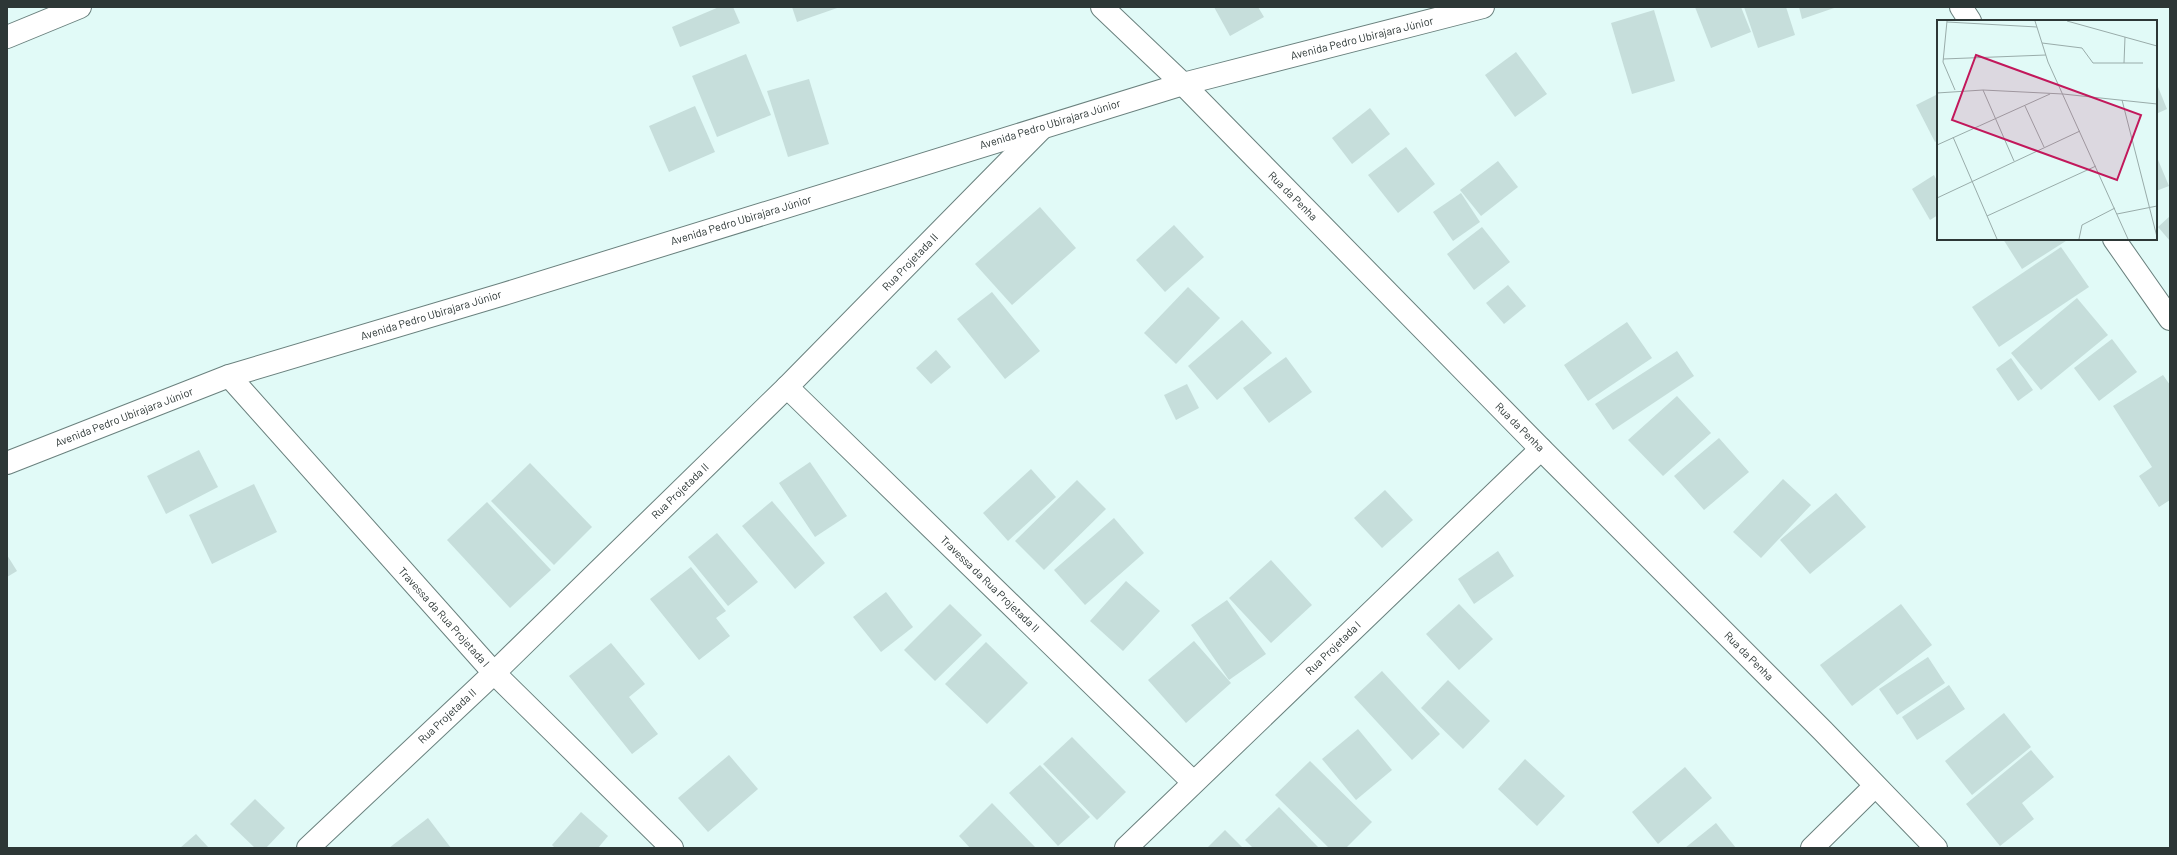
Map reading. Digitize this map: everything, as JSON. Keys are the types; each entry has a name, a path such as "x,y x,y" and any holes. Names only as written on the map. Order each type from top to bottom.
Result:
{"street":[{"path":"7,37 80,7"},
{"name":"Rua da Penha","path":"1102,7 1183,84 1541,449 1823,730 1936,848"},
{"name":"Avenida Pedro Ubirajara Júnior","path":"7,463 229,376 504,294 1183,84 1484,7"},
{"path":"1961,7 1969,20"},
{"name":"Rua Projetada II","path":"308,848 494,673 787,387 1044,126"},
{"path":"2115,240 2170,319"},
{"name":"Travessa da Rua Projetada I","path":"229,376 494,673 672,848"},
{"name":"Travessa da Rua Projetada II","path":"787,387 1193,782"},
{"name":"Rua Projetada I","path":"1126,848 1541,449"},
{"path":"1812,848 1875,786"}],"building":[{"path":"719,7 733,7 740,23 680,47 672,27"},
{"path":"792,7 840,7 797,22"},
{"path":"1214,7 1258,7 1264,17 1230,36"},
{"path":"1695,7 1741,7 1751,32 1711,48"},
{"path":"1744,7 1786,7 1795,35 1758,48"},
{"path":"1799,7 1837,7 1802,19"},
{"path":"1654,10 1675,81 1632,94 1611,23"},
{"path":"1516,52 1547,94 1515,117 1485,75"},
{"path":"746,54 771,115 717,137 692,76"},
{"path":"809,79 829,144 788,157 767,91"},
{"path":"2157,84 2167,109 2157,114"},
{"path":"1937,94 1937,141 1935,142 1916,105"},
{"path":"695,106 715,152 669,172 649,126"},
{"path":"1370,108 1390,134 1352,164 1332,138"},
{"path":"1406,147 1435,184 1398,213 1368,175"},
{"path":"2157,157 2169,186 2157,191"},
{"path":"1498,161 1518,187 1481,216 1460,190"},
{"path":"1934,175 1937,181 1937,216 1930,220 1912,189"},
{"path":"1461,193 1480,222 1453,241 1433,212"},
{"path":"1040,207 1076,248 1012,305 975,264"},
{"path":"2170,216 2170,241 2158,227"},
{"path":"1174,225 1204,257 1165,292 1136,260"},
{"path":"1482,227 1510,262 1474,290 1447,254"},
{"path":"2004,240 2067,240 2022,269"},
{"path":"2061,247 2089,287 1999,347 1972,307"},
{"path":"1508,285 1526,306 1504,324 1486,303"},
{"path":"1188,287 1220,318 1176,364 1144,333"},
{"path":"992,292 1040,351 1005,379 957,319"},
{"path":"2077,298 2108,335 2041,390 2011,353"},
{"path":"1242,320 1272,353 1217,400 1188,366"},
{"path":"1627,322 1652,358 1588,401 1564,365"},
{"path":"2112,339 2137,372 2099,401 2074,368"},
{"path":"936,350 951,367 931,384 916,368"},
{"path":"1677,351 1694,376 1613,430 1595,404"},
{"path":"1286,357 1312,392 1269,423 1243,388"},
{"path":"2011,358 2033,390 2018,401 1996,369"},
{"path":"2163,375 2170,385 2170,500 2159,507 2139,476 2152,467 2113,406"},
{"path":"1187,384 1199,408 1176,420 1164,395"},
{"path":"1677,396 1711,433 1663,476 1628,440"},
{"path":"1719,438 1749,472 1704,510 1674,476"},
{"path":"199,450 218,487 166,514 147,476"},
{"path":"810,462 847,516 815,537 779,483"},
{"path":"530,463 592,527 554,565 491,501"},
{"path":"1031,469 1056,497 1008,541 983,513"},
{"path":"1783,479 1811,505 1761,558 1733,532"},
{"path":"1077,480 1106,509 1044,570 1015,541"},
{"path":"254,484 277,532 212,564 189,515"},
{"path":"1385,490 1413,520 1382,548 1354,518"},
{"path":"1836,493 1866,527 1810,574 1780,540"},
{"path":"772,501 825,563 795,589 742,526"},
{"path":"487,502 551,570 510,608 447,540"},
{"path":"1114,518 1144,553 1085,605 1054,570"},
{"path":"717,533 758,582 728,606 688,557"},
{"path":"1498,551 1514,576 1474,604 1458,579"},
{"path":"7,555 17,571 7,577"},
{"path":"1271,560 1312,605 1271,643 1229,598"},
{"path":"691,567 726,611 716,618 730,636 699,660 650,599"},
{"path":"1126,581 1160,611 1123,651 1090,621"},
{"path":"886,592 913,627 881,652 853,617"},
{"path":"1227,600 1266,654 1229,680 1191,625"},
{"path":"950,604 982,635 935,681 904,650"},
{"path":"1459,604 1493,639 1459,670 1426,634"},
{"path":"1901,604 1932,645 1852,706 1820,665"},
{"path":"1194,641 1231,683 1186,723 1148,680"},
{"path":"986,642 1028,683 987,724 945,684"},
{"path":"611,643 645,684 629,697 658,734 632,754 569,676"},
{"path":"1928,657 1945,683 1897,715 1879,689"},
{"path":"1382,671 1440,734 1412,760 1354,697"},
{"path":"1448,680 1490,721 1463,749 1421,708"},
{"path":"1949,685 1965,709 1917,740 1902,717"},
{"path":"2004,713 2031,747 1972,795 1945,761"},
{"path":"1358,729 1392,770 1356,800 1322,759"},
{"path":"1072,737 1126,792 1097,820 1043,764"},
{"path":"2031,750 2054,777 2022,803 2034,819 2000,846 1966,804"},
{"path":"729,755 758,789 708,832 678,798"},
{"path":"1525,759 1565,796 1537,826 1498,789"},
{"path":"1310,761 1372,822 1346,848 1329,848 1275,795"},
{"path":"1040,765 1090,817 1058,846 1009,793"},
{"path":"1685,767 1712,798 1658,844 1632,812"},
{"path":"255,799 285,828 266,848 255,848 230,824"},
{"path":"992,803 1036,848 970,848 959,836"},
{"path":"1279,807 1319,848 1253,848 1245,840"},
{"path":"581,812 608,836 598,848 555,848 552,845"},
{"path":"428,818 451,848 389,848"},
{"path":"1716,823 1736,848 1685,848"},
{"path":"1225,830 1243,848 1207,848"},
{"path":"196,834 209,848 180,848"}]}
